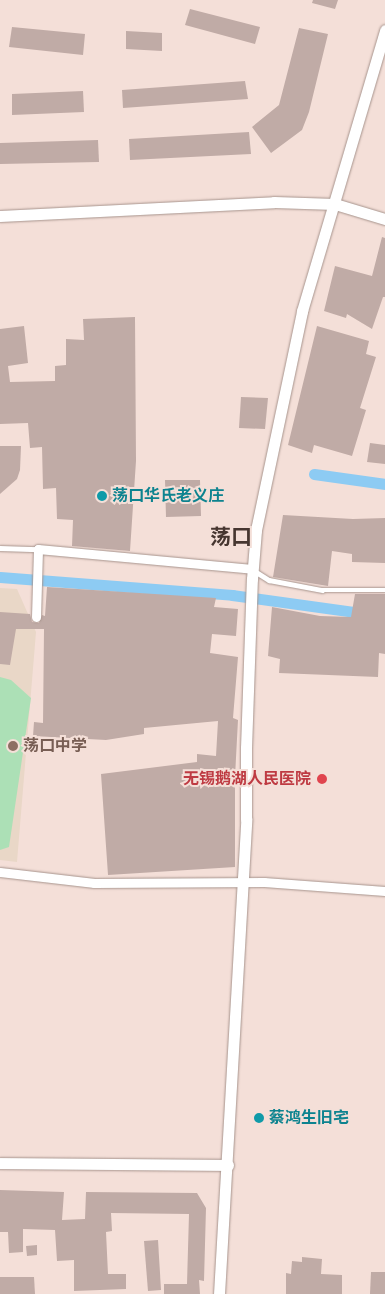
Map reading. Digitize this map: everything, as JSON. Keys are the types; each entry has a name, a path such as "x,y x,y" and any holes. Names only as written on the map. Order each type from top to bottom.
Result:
{"street":[{"path":"219,1294 243,882 250,621 256,530 302,311 385,30"},
{"path":"0,216 274,202 335,204 385,219"},
{"path":"36,617 38,550 252,574"},
{"path":"0,872 94,883 243,882 385,891"},
{"path":"0,1163 228,1165"}],"lane":[{"path":"0,548 38,550"},
{"path":"252,574 269,580 322,590 385,590"}],"shaded area":[{"name":"荡口中学","path":"0,588 17,589 36,632 17,862 0,860"}],"green space":[{"path":"0,677 11,680 31,698 9,847 0,850"}],"building":[{"path":"313,0 338,0 335,9 312,3"},
{"path":"190,9 260,27 255,44 185,25"},
{"path":"12,27 85,34 83,55 9,47"},
{"path":"299,28 328,34 309,112 302,130 271,153 252,127 279,105"},
{"path":"126,31 162,33 162,51 126,49"},
{"path":"245,81 248,99 123,108 122,90"},
{"path":"83,91 84,112 12,115 12,94"},
{"path":"249,132 251,154 130,160 129,139"},
{"path":"98,140 99,162 0,164 0,143"},
{"path":"382,237 385,238 385,297 383,297 372,329 347,314 346,318 324,311 335,266 372,276"},
{"path":"135,317 136,461 130,551 72,546 73,520 57,519 56,488 43,489 42,447 30,448 28,423 0,424 0,329 24,326 28,363 8,366 10,382 55,381 55,366 66,365 66,339 84,340 83,319"},
{"path":"317,326 369,341 366,354 376,357 360,408 366,410 352,456 314,445 312,453 288,445"},
{"path":"241,397 268,398 265,429 239,428"},
{"path":"370,443 385,445 385,464 367,462"},
{"path":"0,446 21,446 20,470 17,479 0,494"},
{"path":"165,480 200,480 201,516 166,517"},
{"path":"283,515 353,519 385,518 385,563 352,562 352,554 332,551 328,586 273,577"},
{"path":"47,587 216,598 214,607 238,609 236,636 212,634 210,653 238,657 233,718 238,720 235,777 235,867 108,875 101,774 197,762 197,754 216,756 218,721 144,728 144,734 106,740 33,736 34,722 43,723 44,629 16,629 10,665 0,664 0,612 30,614 32,622 39,623 42,615 45,616"},
{"path":"355,594 385,594 385,654 379,653 378,677 279,673 280,659 268,656 272,607 320,616 351,617"},
{"path":"0,1190 64,1192 62,1220 85,1219 86,1192 197,1193 206,1208 204,1281 199,1280 200,1294 164,1294 164,1284 187,1284 189,1214 111,1213 112,1231 106,1232 108,1274 126,1274 126,1289 74,1291 74,1260 57,1261 55,1230 23,1229 23,1252 9,1253 8,1232 0,1232"},
{"path":"158,1240 161,1290 148,1291 144,1241"},
{"path":"37,1245 37,1255 27,1256 26,1246"},
{"path":"302,1257 322,1259 321,1274 342,1275 342,1294 286,1294 286,1273 291,1274 292,1261 302,1262"},
{"path":"371,1272 385,1272 385,1294 370,1294"},
{"path":"0,1277 34,1277 35,1294 0,1294"}],"waterway":[{"path":"314,474 385,484"},
{"path":"0,577 232,595 361,613 385,612"}],"place":[{"name":"荡口华氏老义庄","path":"102,496"},
{"name":"荡口中学","path":"13,746"},
{"name":"无锡鹅湖人民医院","path":"322,779"},
{"name":"蔡鸿生旧宅","path":"259,1118"}],"district":[{"name":"荡口","path":"231,537"}]}
